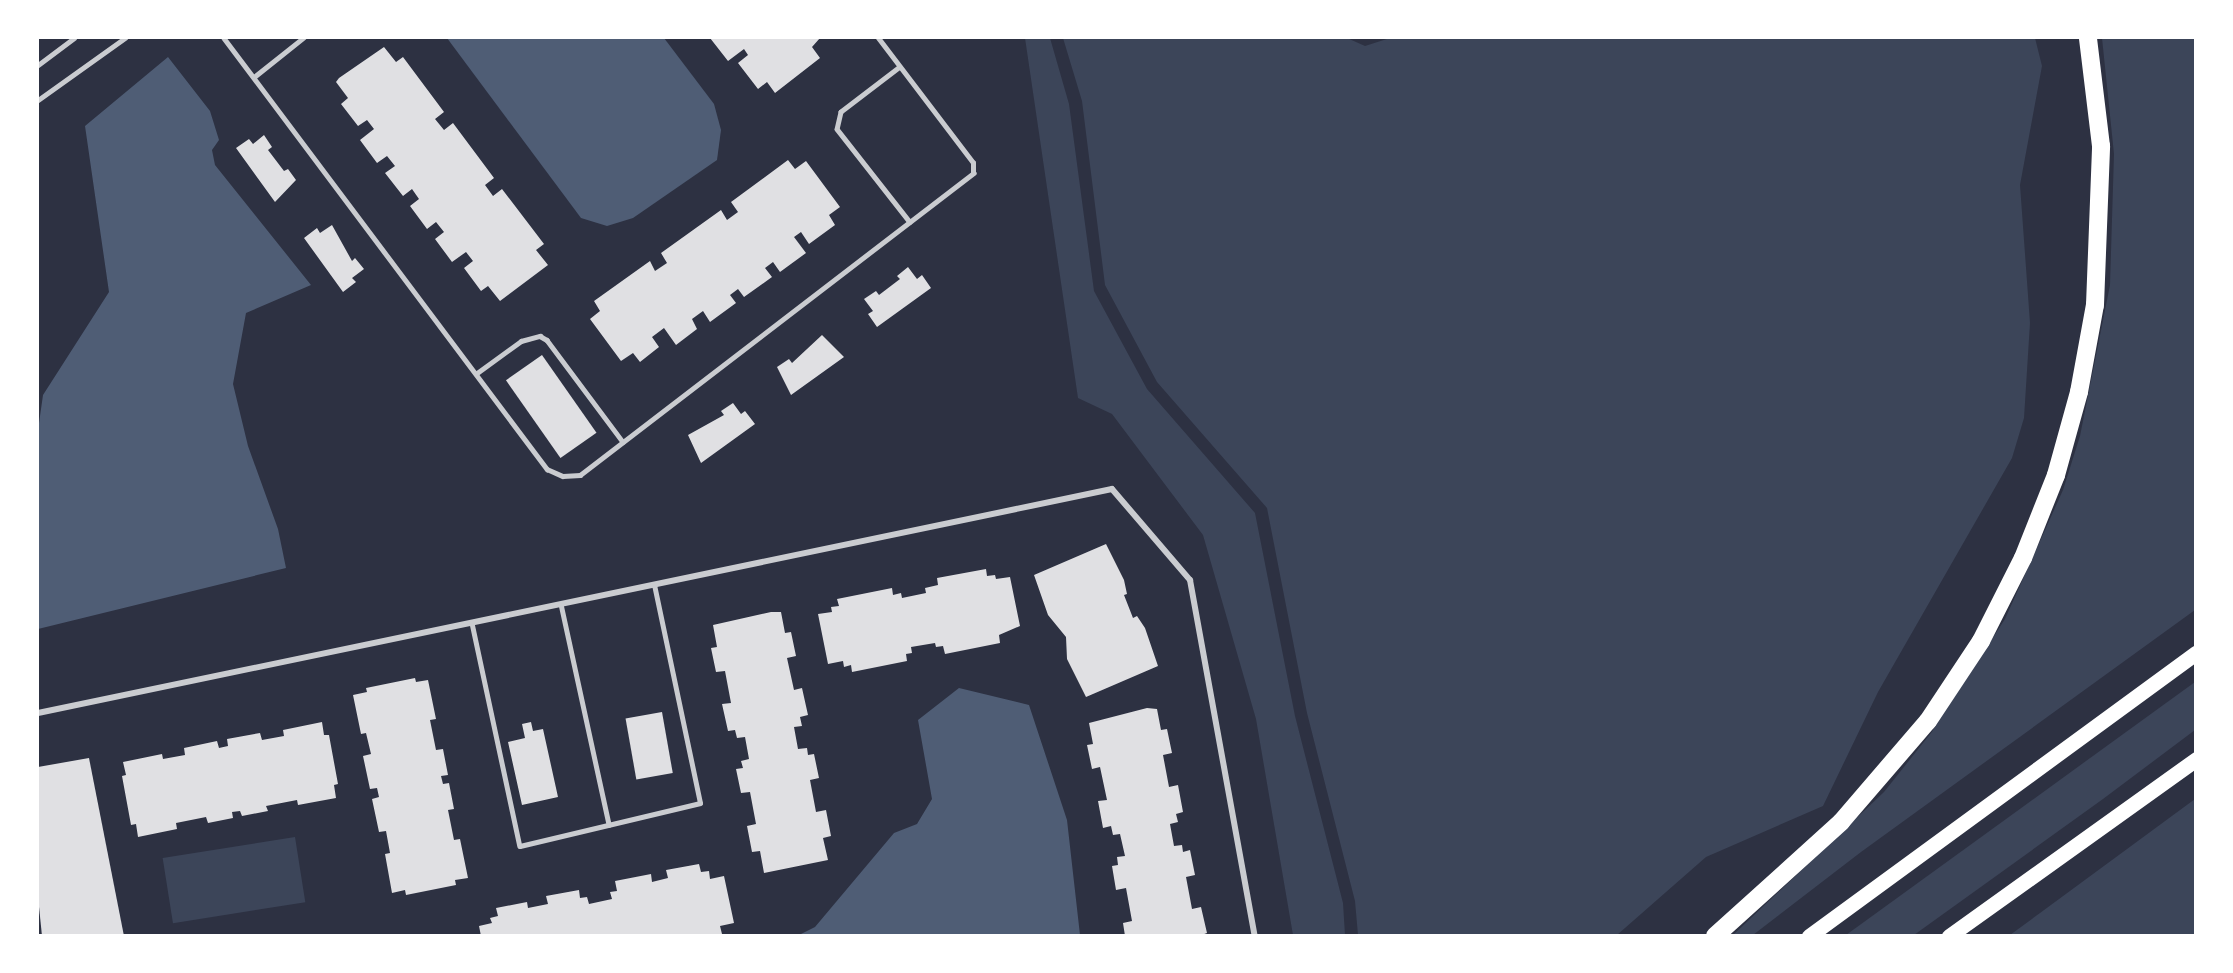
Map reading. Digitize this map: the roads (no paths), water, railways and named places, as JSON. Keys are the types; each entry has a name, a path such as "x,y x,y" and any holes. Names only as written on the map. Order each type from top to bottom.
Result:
{"highway":[{"path":"1715,936 1841,822 1928,721 1981,641 2023,558 2058,465 2079,392 2095,305 2101,146 2088,38"}],"main road":[{"path":"1809,936 2196,653"},
{"path":"1949,936 2196,759"}],"street":[{"path":"38,713 1113,489 1190,580 1255,936"}],"lane":[{"path":"38,65 74,38"},
{"path":"38,100 125,38"},
{"path":"224,38 547,469 563,476 580,475 973,173 974,163 878,38"},
{"path":"254,76 303,38"},
{"path":"900,67 840,112 837,129 910,222"},
{"path":"477,373 521,341 540,336 547,340 623,442"},
{"path":"472,623 520,846 700,803 654,585"},
{"path":"561,604 609,825"}]}
